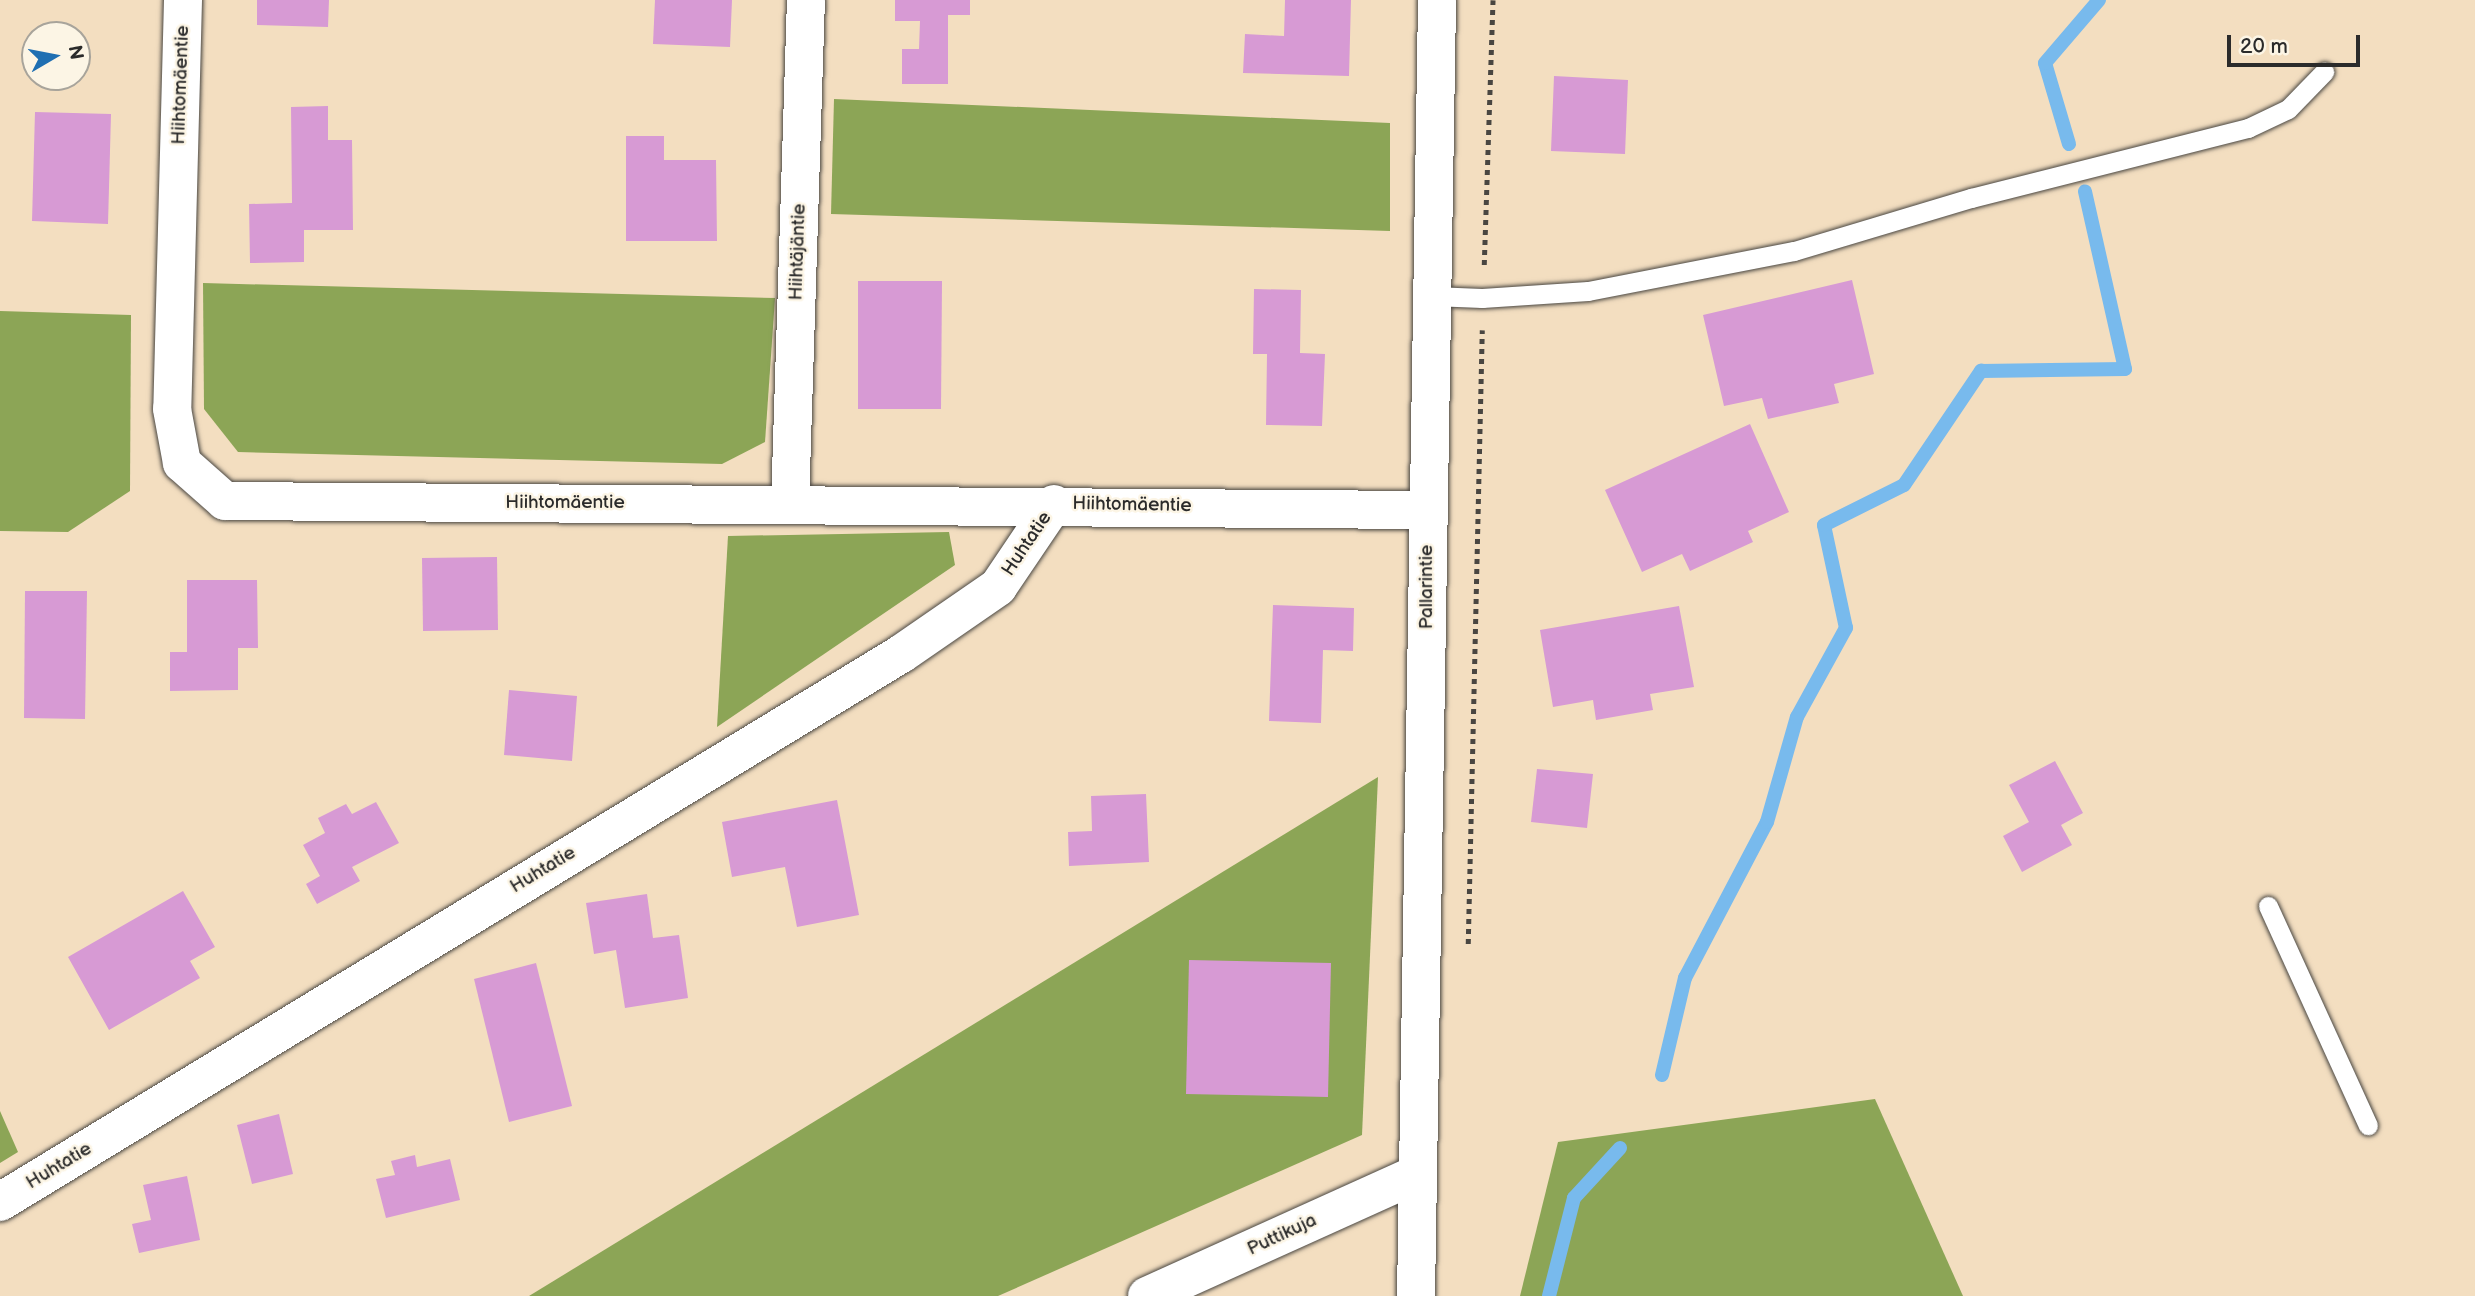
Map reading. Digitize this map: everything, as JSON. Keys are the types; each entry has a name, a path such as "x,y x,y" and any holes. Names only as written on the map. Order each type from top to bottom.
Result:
{"street":[{"name":"Hiihtomäentie","path":"183,0 172,409 182,463 225,501 1054,504 1427,510"},
{"name":"Hiihtäjäntie","path":"790,505 806,0"},
{"name":"Pallarintie","path":"1416,1296 1437,0"},
{"name":"Huhtatie","path":"0,1202 901,654 998,587 1054,504"},
{"name":"Puttikuja","path":"1147,1296 1417,1174"}],"lane":[{"path":"1432,296 1482,298 1588,291 1794,251 1970,198 2248,128 2288,109 2324,72"},
{"path":"2268,906 2368,1125"}],"path":[{"path":"1467,951 1482,298 1493,0"}],"green space":[{"path":"834,99 1390,123 1390,231 831,214"},
{"path":"203,283 775,298 765,442 722,464 238,452 204,409"},
{"path":"0,311 131,315 130,491 68,532 0,531"},
{"path":"949,532 955,565 717,727 728,536"},
{"path":"1378,777 1362,1135 998,1296 529,1296"},
{"path":"1875,1099 1963,1296 1520,1296 1558,1142"},
{"path":"0,1111 18,1152 0,1163"}],"building":[{"path":"257,0 329,0 328,27 257,25"},
{"path":"655,0 732,0 730,47 653,44"},
{"path":"895,0 970,0 970,15 948,15 948,84 902,84 902,49 919,49 920,21 895,21"},
{"path":"1285,0 1351,0 1349,76 1243,73 1245,34 1284,36"},
{"path":"1554,76 1628,80 1625,154 1551,151"},
{"path":"328,106 328,140 352,140 353,230 304,230 304,262 250,263 249,204 292,203 291,107"},
{"path":"35,112 111,114 108,224 32,221"},
{"path":"626,136 664,136 664,160 716,160 717,241 626,241"},
{"path":"1852,280 1874,374 1834,384 1839,403 1768,419 1762,398 1724,406 1703,315"},
{"path":"858,281 942,281 941,409 858,409"},
{"path":"1254,289 1301,290 1300,353 1325,354 1322,426 1266,425 1267,354 1253,354"},
{"path":"1750,424 1789,512 1748,531 1753,542 1690,571 1682,554 1642,572 1605,490"},
{"path":"497,557 498,630 423,631 422,558"},
{"path":"187,580 257,580 258,648 238,648 238,690 170,691 170,652 187,652"},
{"path":"25,591 87,591 85,719 24,718"},
{"path":"1273,605 1354,608 1353,651 1323,650 1321,723 1269,721"},
{"path":"1679,606 1694,687 1650,694 1653,710 1596,720 1593,700 1553,707 1540,630"},
{"path":"509,690 577,696 572,761 504,755"},
{"path":"2055,761 2083,813 2061,825 2072,845 2022,872 2003,836 2029,822 2009,785"},
{"path":"1537,769 1593,774 1587,828 1531,822"},
{"path":"1146,794 1149,862 1069,866 1068,832 1092,831 1091,796"},
{"path":"837,800 859,915 797,927 785,867 732,877 722,822"},
{"path":"376,802 399,843 352,867 360,881 317,904 306,884 320,876 303,845 325,833 318,818 346,804 352,814"},
{"path":"183,891 215,947 190,961 200,978 109,1030 68,957"},
{"path":"647,894 653,938 679,935 688,998 625,1008 616,950 594,954 586,903"},
{"path":"1189,960 1331,963 1328,1097 1186,1094"},
{"path":"536,963 572,1106 509,1122 474,979"},
{"path":"279,1114 293,1174 252,1184 237,1125"},
{"path":"415,1155 417,1167 450,1159 460,1200 386,1218 376,1179 395,1175 391,1161"},
{"path":"187,1176 200,1240 139,1253 132,1224 151,1220 143,1185"}],"waterway":[{"path":"2069,144 2045,63 2099,0"},
{"path":"1662,1075 1685,978 1767,822 1797,717 1846,628 1824,525 1904,485 1981,371 2125,369 2085,191"},
{"path":"1549,1296 1574,1198 1620,1148"}]}
